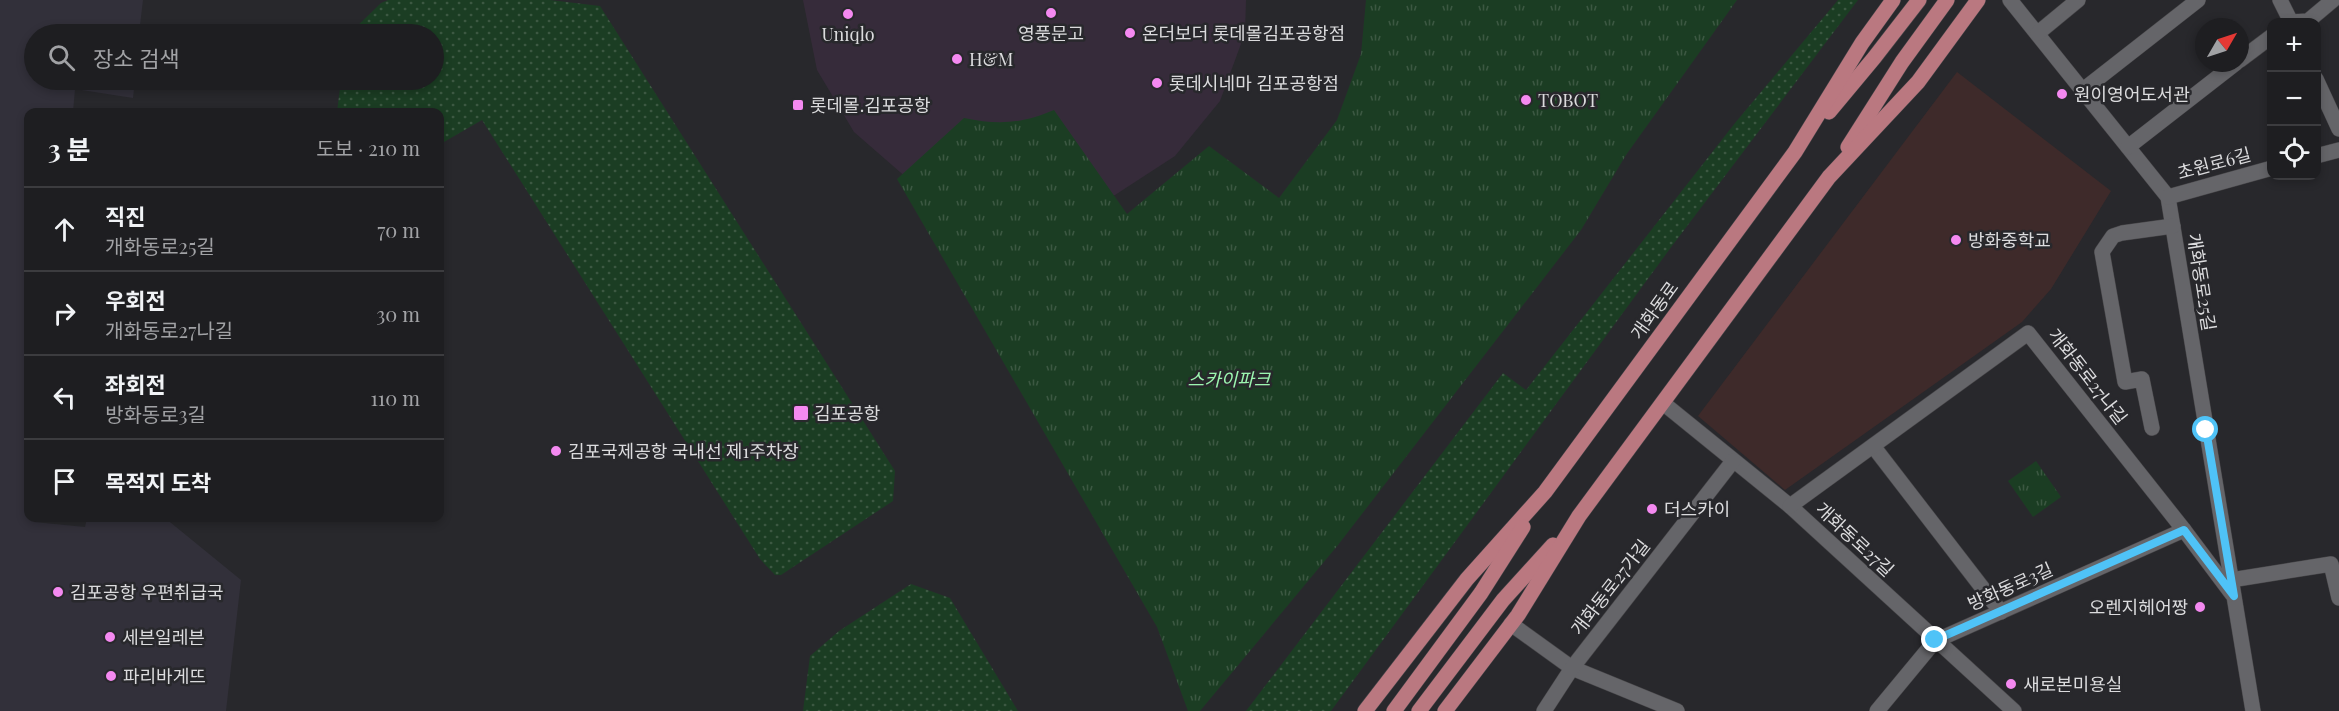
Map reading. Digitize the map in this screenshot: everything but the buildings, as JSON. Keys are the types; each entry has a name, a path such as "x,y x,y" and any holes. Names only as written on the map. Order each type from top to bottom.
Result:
{"main road":[{"name":"개화동로","path":"1795,152 1862,43 1893,0"},
{"name":"개화동로","path":"1394,711 1481,593 1545,492 1795,152 1919,0"},
{"path":"1445,711 1511,624 1579,516 1829,177 1902,62 1947,0"},
{"path":"1829,177 1918,82 1978,0"},
{"name":"개화동로","path":"1365,711 1467,579 1545,492"},
{"path":"1419,711 1503,600 1579,516"}],"street":[{"name":"개화동로25길","path":"2010,0 2168,196 2253,711"},
{"path":"2038,33 2078,0"},
{"path":"2083,90 2198,0"},
{"path":"2280,0 2288,18"},
{"path":"2312,18 2333,0"},
{"path":"2249,53 2267,39"},
{"path":"2128,147 2225,72"},
{"path":"2321,86 2335,107 2339,129"},
{"path":"2321,155 2339,150"},
{"name":"초원로6길","path":"2168,196 2267,169"},
{"path":"2152,428 2142,379 2125,382 2102,252 2113,237 2122,233 2173,226"},
{"name":"개화동로27나길","path":"1790,506 2028,333 2234,596"},
{"name":"개화동로27길","path":"1663,403 1790,506 2014,711"},
{"path":"1873,446 2001,612"},
{"name":"개화동로27가길","path":"1544,711 1572,668 1732,461"},
{"name":"방화동로3길","path":"1877,711 1935,640 2184,530"},
{"path":"2231,580 2331,564 2339,598"},
{"path":"1511,624 1572,668 1677,711"}],"shaded area":[{"path":"0,0 143,0 140,24 24,24 24,90 75,90 73,108 24,108 24,522 85,527 86,522 170,522 241,580 226,711 0,711"},
{"path":"803,0 1246,0 1245,33 1220,101 1175,156 1115,195 1045,212 908,179 854,132 817,70"},
{"name":"방화중학교","path":"1957,72 2111,191 2051,289 2022,322 1785,490 1698,416"},
{"path":"81,90 134,90 133,98"}],"green space":[{"path":"388,0 550,0 600,6 895,471 893,501 781,575 775,575 760,559 482,120 444,142 444,108 338,108 340,90 444,90 444,24 359,24 381,3"},
{"name":"스카이파크","path":"1366,0 1737,0 1626,155 1581,230 1338,545 1200,711 1188,711 1157,627 897,179 964,118 988,122 1009,122 1020,121 1054,110 1127,214 1209,146 1279,198 1337,120 1361,54"},
{"path":"1838,0 1858,0 1672,246 1331,711 1246,711 1503,373 1526,390 1735,123"},
{"path":"2036,461 2061,497 2033,517 2008,481"},
{"path":"911,584 950,598 1018,711 803,711 810,656 839,631"}],"place":[{"name":"영풍문고","path":"1051,13"},
{"name":"Uniqlo","path":"848,14"},
{"name":"온더보더 롯데몰김포공항점","path":"1130,33"},
{"name":"H&M","path":"957,59"},
{"name":"롯데시네마 김포공항점","path":"1157,83"},
{"name":"원이영어도서관","path":"2062,94"},
{"name":"TOBOT","path":"1526,100"},
{"name":"롯데몰.김포공항","path":"798,105"},
{"name":"방화중학교","path":"1956,240"},
{"name":"김포공항","path":"801,413"},
{"name":"김포국제공항 국내선 제1주차장","path":"556,451"},
{"name":"더스카이","path":"1652,509"},
{"name":"김포공항 우편취급국","path":"58,592"},
{"name":"오렌지헤어짱","path":"2200,607"},
{"name":"세븐일레븐","path":"110,637"},
{"name":"파리바게뜨","path":"111,676"},
{"name":"새로본미용실","path":"2011,684"}],"route":[{"path":"1935,640 2184,530 2234,596 2206,430"}]}
